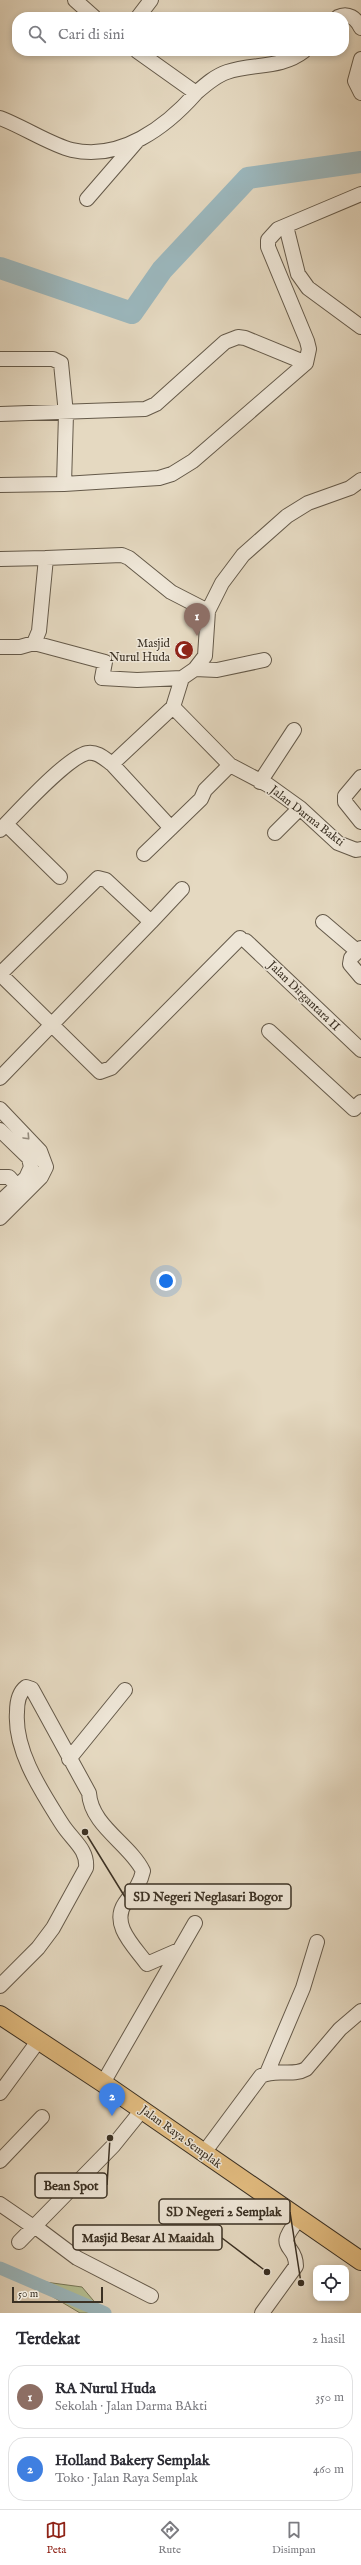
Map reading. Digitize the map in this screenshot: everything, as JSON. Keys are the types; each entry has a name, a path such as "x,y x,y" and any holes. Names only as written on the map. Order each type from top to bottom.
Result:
{"main road":[{"name":"Jalan Raya Semplak","path":"0,2015 103,2082 298,2220 361,2261"}],"street":[{"path":"75,0 88,12"},
{"path":"142,12 151,0"},
{"path":"349,16 352,16 361,28"},
{"path":"143,56 196,93"},
{"path":"0,118 72,150 93,152 112,149 138,140 161,127 177,114 196,93 227,72 283,63 295,56"},
{"path":"361,59 355,81 361,93"},
{"path":"87,198 138,140"},
{"path":"0,485 64,484 159,478 172,474 193,461 306,363 309,350 307,341 268,247 272,234 286,226 361,194"},
{"path":"286,226 298,274 308,288 361,327"},
{"path":"0,414 66,414 140,410 151,407 225,342 238,337 245,338 306,363"},
{"path":"0,359 53,358 61,362 66,414 64,484"},
{"path":"0,647 20,647 34,643 104,662 102,678 137,680 182,678 195,669 205,656 208,611 231,569 269,530 308,503 350,488 361,480"},
{"path":"0,559 122,555 129,558 171,592 208,611"},
{"path":"34,643 39,630 46,558"},
{"path":"195,669 217,670 264,660"},
{"path":"112,764 172,707 182,678"},
{"name":"Jalan Darma Bakti","path":"172,707 230,765 260,782 300,808 338,843 356,850 361,849"},
{"path":"260,782 294,730"},
{"path":"60,877 3,827 72,761 88,753 99,755 112,764 171,828"},
{"path":"144,854 201,799 204,790 230,765"},
{"path":"361,777 346,796 345,802 361,822"},
{"path":"275,833 300,808"},
{"path":"51,1025 0,974 98,878 106,880 151,922"},
{"path":"0,1078 182,889"},
{"path":"323,922 359,950 351,958 350,964 361,977"},
{"name":"Jalan Dirgantara II","path":"51,1025 94,1068 100,1072 106,1071 243,939 361,1050"},
{"path":"269,1031 354,1108 361,1102"},
{"path":"0,1109 40,1151 46,1167 41,1177 0,1218"},
{"path":"0,1130 29,1158 31,1163 30,1172 0,1202"},
{"path":"0,1177 9,1177 17,1186"},
{"path":"0,1986 38,1948 53,1928 86,1868 87,1859 84,1852 63,1825 22,1753 16,1716 17,1703 24,1689 32,1689 89,1793 90,1800 100,1818 140,1864 143,1871 136,1891 122,1910 120,1921 123,1930 147,1964 179,1950"},
{"path":"69,1759 125,1690"},
{"path":"103,2082 195,1923"},
{"path":"267,2073 303,1988 317,1942"},
{"path":"203,2154 262,2076 267,2073 300,2072 306,2069 340,2029 361,2012"},
{"path":"0,2093 39,2040"},
{"path":"19,2242 113,2146 142,2110"},
{"path":"0,2161 42,2117"},
{"path":"0,2204 77,2258 151,2296"},
{"path":"262,2313 296,2266 286,2242 289,2231 298,2220"}],"green space":[{"path":"23,2279 82,2287 104,2313 80,2313"}],"waterway":[{"path":"0,268 132,313 162,270 248,178 361,162"},
{"path":"0,2268 105,2313"}],"place":[{"name":"RA Nurul Huda","path":"197,636"},
{"name":"Masjid Nurul Huda","path":"184,650"},
{"name":"SD Negeri Neglasari Bogor","path":"85,1832"},
{"name":"Holland Bakery Semplak","path":"112,2116"},
{"name":"Bean Spot","path":"110,2138"},
{"name":"Masjid Besar Al Maaidah","path":"267,2272"},
{"name":"SD Negeri 2 Semplak","path":"301,2283"}]}
